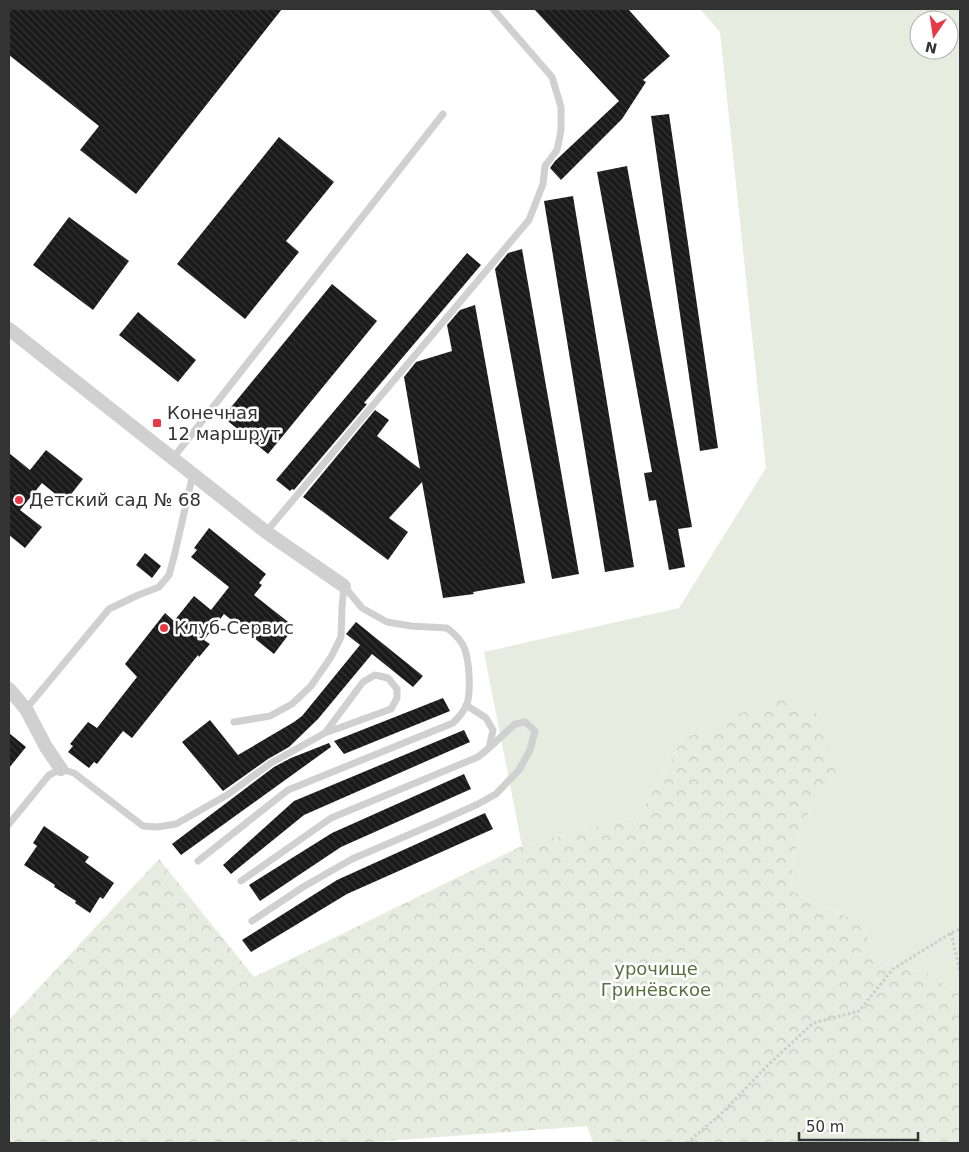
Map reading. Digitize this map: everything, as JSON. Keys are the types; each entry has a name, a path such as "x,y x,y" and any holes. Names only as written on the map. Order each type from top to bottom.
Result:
{"street":[{"path":"9,329 266,532 344,586"},
{"path":"10,691 26,709 46,747 61,769"}],"lane":[{"path":"266,532 529,220 543,184 545,166 557,150 561,131 561,106 552,77 492,9"},
{"path":"173,458 443,114"},
{"path":"26,709 109,609 159,587 168,574 174,557 193,474"},
{"path":"198,861 288,790 453,723 461,715 466,705 470,684 468,660 462,643 447,628 411,626 387,622 362,608 344,586"},
{"path":"234,722 270,716 292,704 311,686 331,657 341,637 344,586"},
{"path":"9,824 49,775 61,769 74,773 143,826 156,827 176,824 227,795 271,763 325,733 391,709 397,698 397,689 388,678 382,676 376,675 363,682 325,733"},
{"path":"466,705 486,718 493,730 489,748"},
{"path":"241,881 331,818 478,757 515,724 525,722 535,731 530,750 519,770 496,794 434,824 352,859 303,887 252,921"}],"path":[{"path":"687,1143 722,1113 766,1067 813,1023 859,1011 893,969 960,929"},
{"path":"951,933 960,970"}],"green space":[{"path":"700,9 960,9 960,1019 959,995 928,973 884,963 857,921 790,890 799,827 836,773 682,740 639,816 522,846 484,652 679,608 766,468 720,32"},
{"name":"урочище Гринёвское","path":"780,696 816,712 836,773 799,827 790,890 857,921 884,963 928,973 959,995 960,1143 612,1143 610,1138 587,1126 359,1143 9,1143 9,1020 159,859 254,977 522,846 639,816 682,740"},
{"path":"587,1126 610,1138 612,1143 593,1143"}],"building":[{"path":"9,9 282,9 136,194 80,150 99,126 9,55"},
{"path":"534,9 628,9 670,56 643,80 646,82 622,119 561,180 550,168 555,161 619,101"},
{"path":"669,114 718,448 700,451 651,116"},
{"path":"279,137 334,182 286,241 299,252 245,319 177,264"},
{"path":"627,166 692,527 678,529 685,567 669,570 656,500 649,501 644,473 652,472 597,172"},
{"path":"573,196 634,567 605,572 544,201"},
{"path":"69,217 129,261 93,310 33,265"},
{"path":"522,249 579,574 552,579 495,269 508,253"},
{"path":"467,253 481,265 364,403 367,404 294,490 290,491 276,480"},
{"path":"332,284 377,321 268,454 223,417"},
{"path":"475,305 525,583 473,592 474,594 443,598 422,482 389,518 408,532 388,560 303,497 375,410 389,420 377,436 420,469 404,377 416,362 452,351 447,325 460,310"},
{"path":"138,312 196,360 178,382 119,335"},
{"name":"Детский сад № 68","path":"46,450 83,479 65,502 42,483 20,510 42,527 25,548 9,535 9,453 30,470"},
{"path":"209,528 266,574 259,583 262,585 254,595 292,625 286,632 289,634 274,654 224,614 204,640 210,644 199,657 198,655 132,738 123,731 97,764 94,762 89,768 68,752 73,746 70,744 88,722 97,728 137,677 125,664 165,613 174,621 194,596 211,610 229,587 191,557 197,550 194,548"},
{"path":"145,553 161,566 152,578 136,565"},
{"path":"356,622 423,676 413,687 372,654 318,719 289,747 268,759 223,791 182,742 210,720 238,755 294,722 302,716 360,645 346,634"},
{"path":"443,698 450,711 344,754 334,741"},
{"path":"464,730 470,742 304,815 231,874 223,865 294,801"},
{"path":"9,733 26,747 9,768"},
{"path":"329,743 331,747 181,855 172,844 274,767"},
{"path":"464,774 471,789 341,847 260,901 249,885 332,833"},
{"path":"485,813 493,829 347,894 251,952 242,940 337,880"},
{"path":"44,826 89,857 85,862 114,883 103,899 100,897 90,913 75,903 76,901 54,887 55,885 24,865 37,846 33,843"}],"place":[{"name":"Конечная 12 маршрут","path":"157,423"},
{"name":"Детский сад № 68","path":"19,500"},
{"name":"Клуб-Сервис","path":"164,628"}]}
